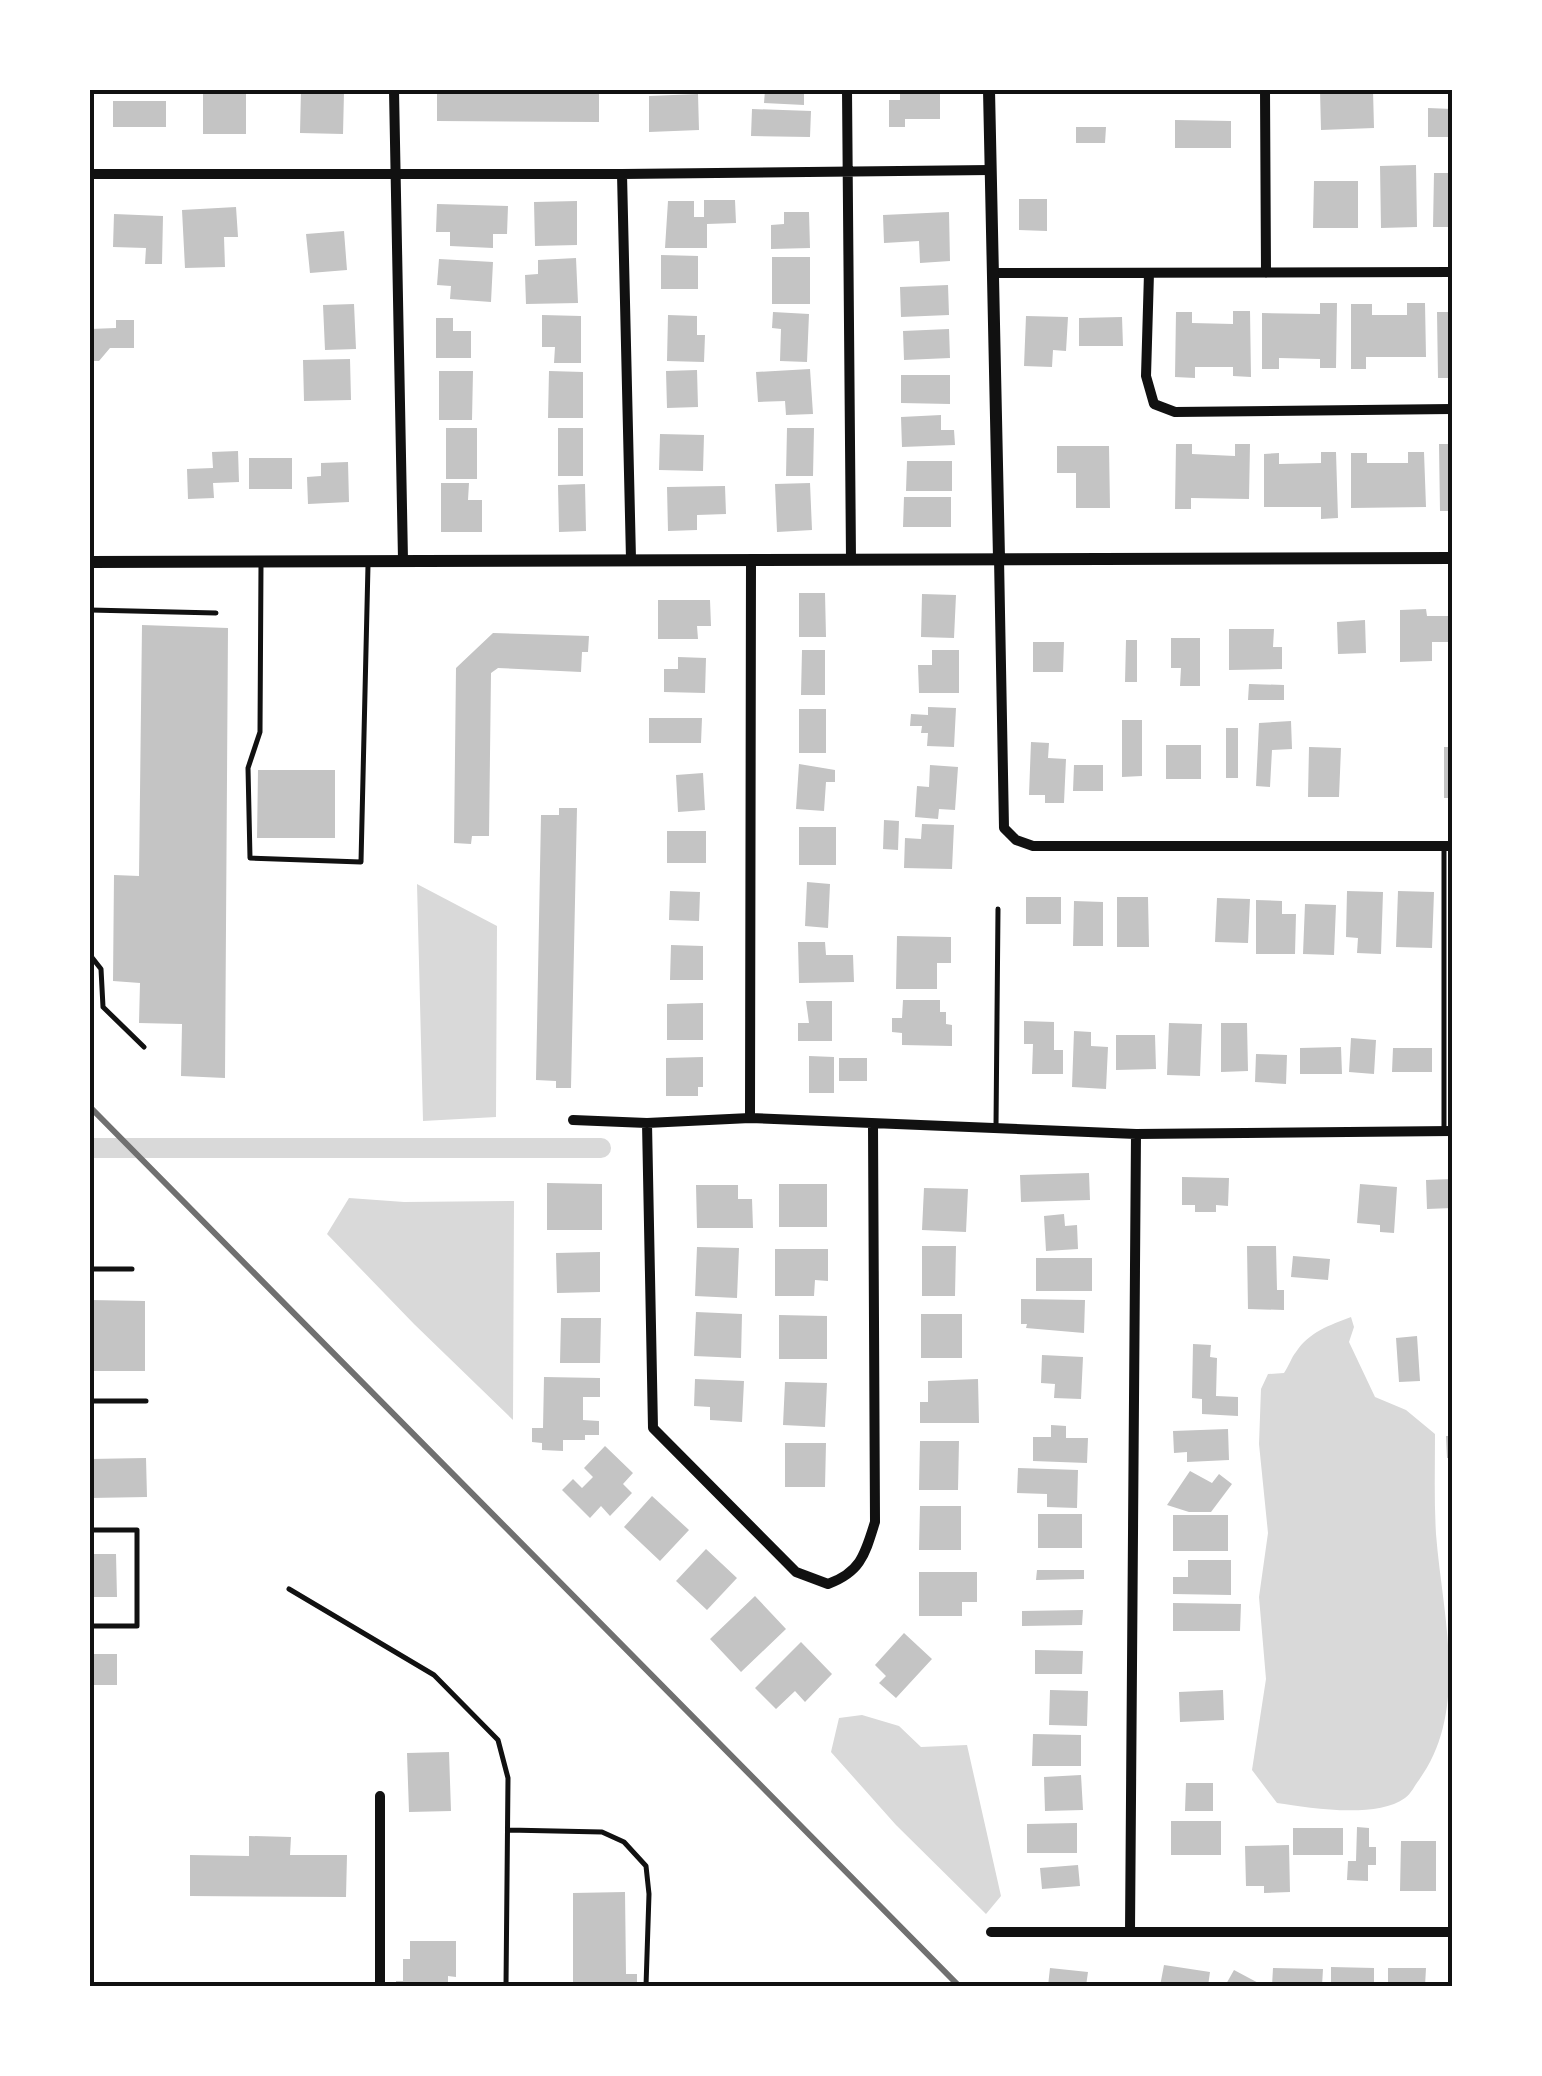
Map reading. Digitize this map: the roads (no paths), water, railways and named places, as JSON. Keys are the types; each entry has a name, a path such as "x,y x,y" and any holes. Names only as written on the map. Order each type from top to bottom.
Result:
{"street":[{"path":"394,90 402,560"},
{"path":"847,90 851,559"},
{"path":"989,90 1004,828 1016,840 1033,846 1448,846"},
{"path":"1265,90 1266,274"},
{"path":"90,174 991,170"},
{"path":"622,174 630,559"},
{"path":"993,274 1452,272"},
{"path":"1149,274 1146,376 1154,404 1175,412 1452,410"},
{"path":"90,562 1452,558"},
{"path":"750,559 750,1118"},
{"path":"573,1120 647,1123 750,1118 1136,1134 1448,1131"},
{"path":"647,1123 652,1428 796,1572 828,1584 850,1576 866,1551 874,1522 873,1124"},
{"path":"1130,1932 1136,1134"},
{"path":"380,1796 380,1986"},
{"path":"991,1932 1452,1932"}],"lane":[{"path":"261,560 260,732 248,768 250,858 361,862 368,560"},
{"path":"90,610 216,613"},
{"path":"1448,846 1448,1131"},
{"path":"996,1129 998,909"},
{"path":"90,956 101,969 103,1007 144,1047"},
{"path":"90,1269 132,1269"},
{"path":"90,1401 146,1401"},
{"path":"90,1530 137,1530 137,1626 90,1626"},
{"path":"289,1589 434,1675 498,1740 508,1778 506,1986"},
{"path":"508,1830 602,1832 624,1842 646,1866 646,1986"}],"waterway":[{"path":"90,1148 601,1148"}],"railway":[{"path":"90,1107 959,1986"}]}
